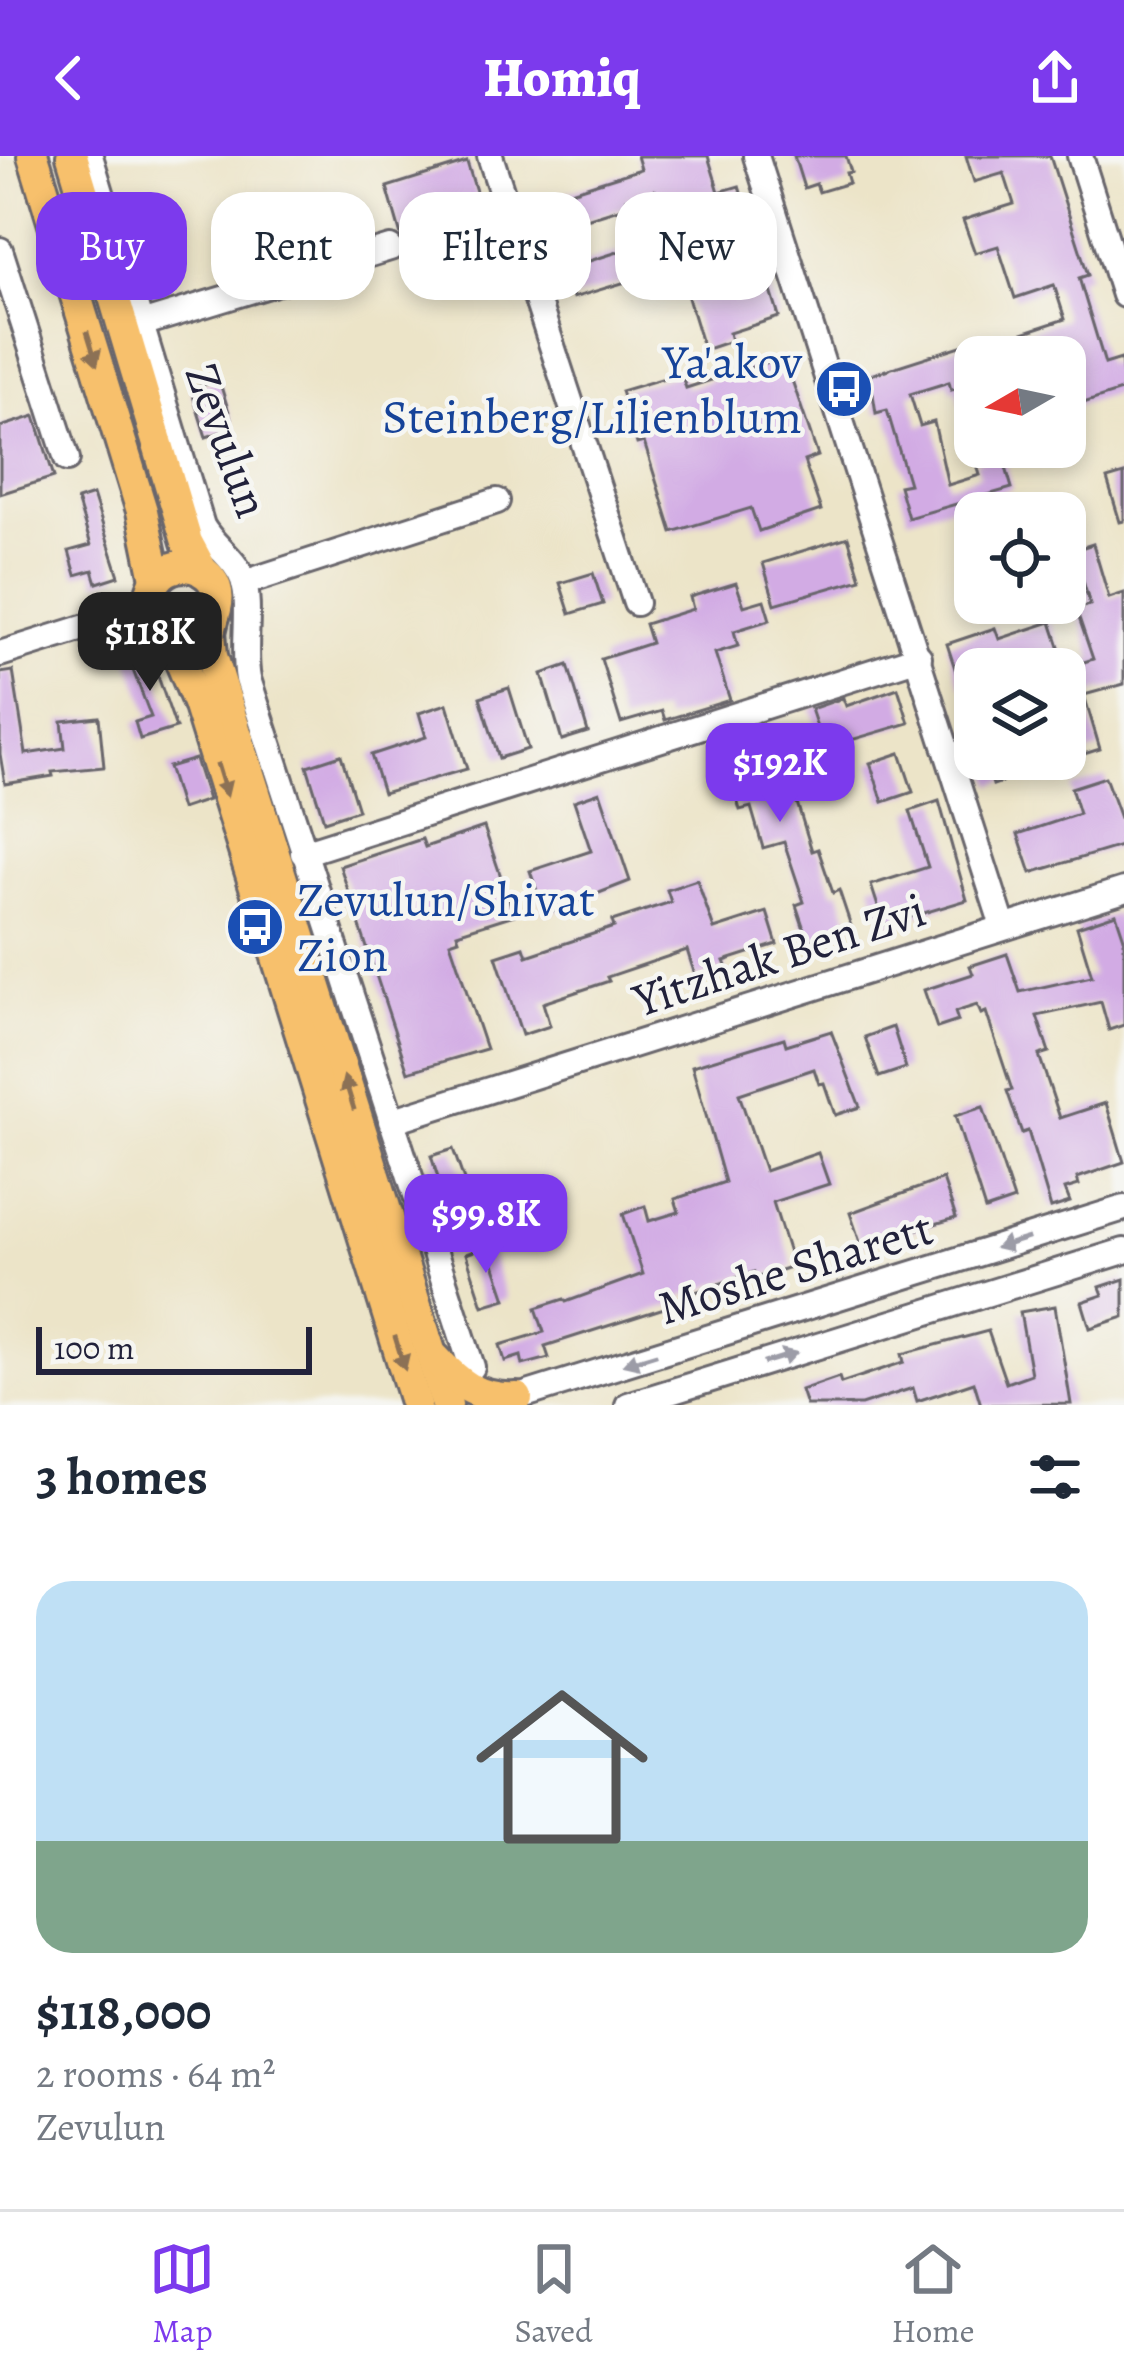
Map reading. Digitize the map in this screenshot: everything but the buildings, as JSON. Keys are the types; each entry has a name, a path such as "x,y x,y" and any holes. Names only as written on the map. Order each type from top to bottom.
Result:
{"main road":[{"name":"Zevulun","path":"33,156 142,512 158,606 198,703 416,1405"},
{"name":"Zevulun","path":"72,156 187,542 203,572"},
{"path":"214,616 191,634 158,606 169,568 184,565 203,572 216,587 212,656 447,1405"},
{"path":"432,1355 470,1391 504,1401"}],"street":[{"name":"Zevulun","path":"90,156 202,526 209,540 236,566 244,583 248,679 472,1366"},
{"path":"490,156 636,604"},
{"path":"756,156 1003,926"},
{"path":"1080,156 1124,295"},
{"path":"141,324 390,248"},
{"path":"0,250 67,459"},
{"path":"244,583 497,501"},
{"path":"0,654 158,606"},
{"path":"302,853 919,657"},
{"name":"Yitzhak Ben Zvi","path":"391,1121 1124,890"},
{"name":"Moshe Sharett","path":"504,1401 1124,1208"},
{"name":"Moshe Sharett","path":"628,1405 1124,1251"}],"place":[{"name":"Ya'akov Steinberg/Lilienblum","path":"844,389"},
{"name":"Zevulun/Shivat Zion","path":"255,927"}]}
